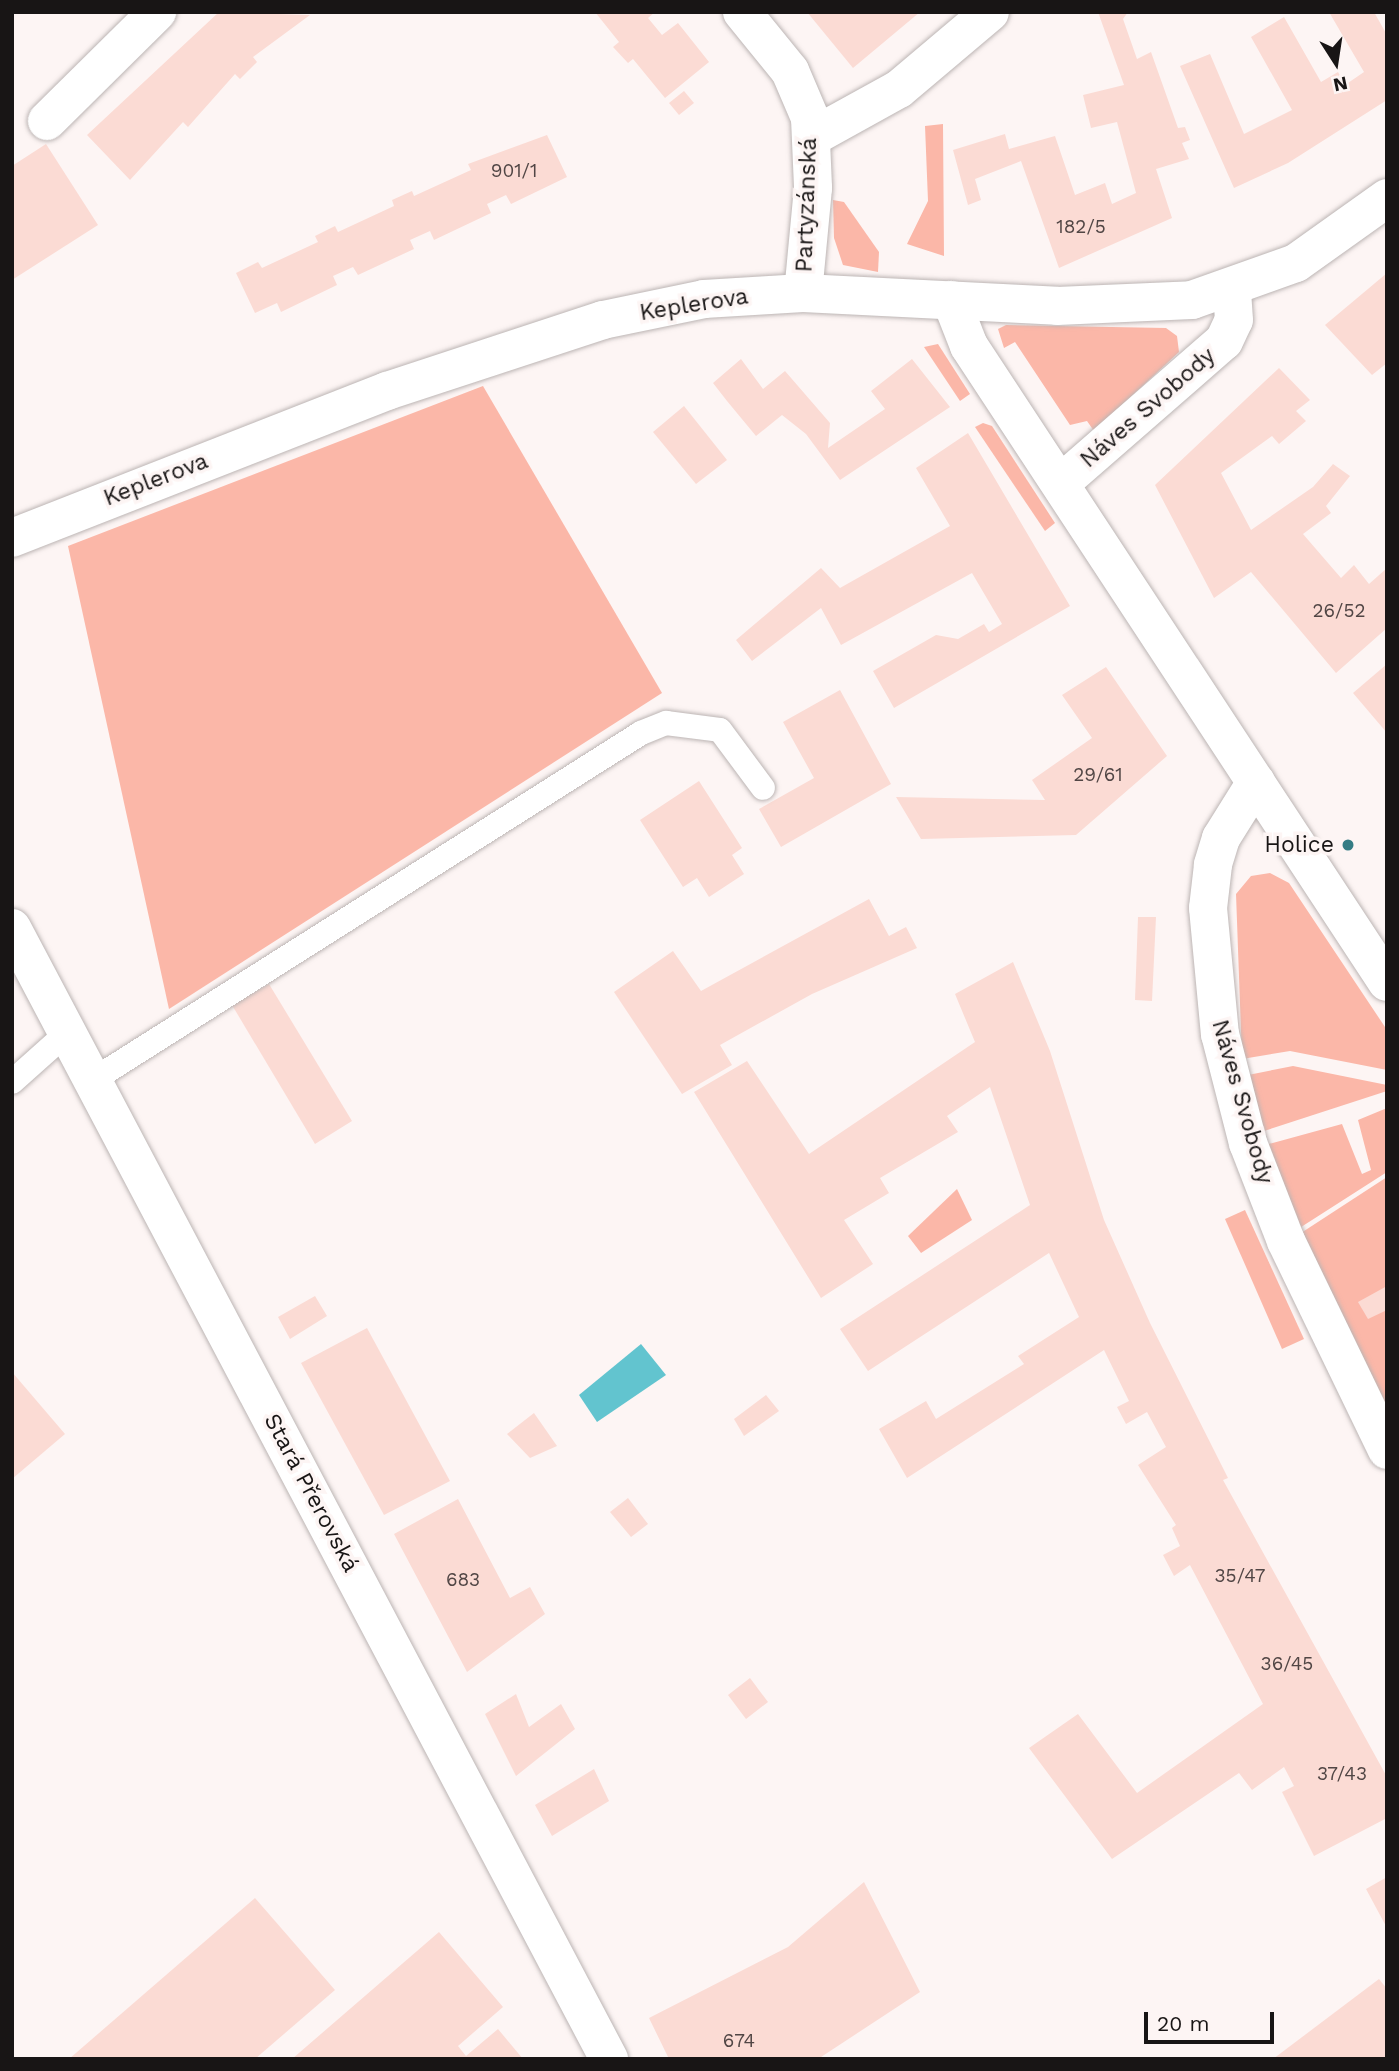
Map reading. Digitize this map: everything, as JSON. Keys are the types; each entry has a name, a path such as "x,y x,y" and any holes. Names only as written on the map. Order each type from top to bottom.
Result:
{"street":[{"path":"47,121 158,12"},
{"name":"Partyzánská","path":"742,12 797,83 812,137 803,293"},
{"path":"812,137 899,89 990,12"},
{"name":"Keplerova","path":"12,538 387,391 554,333 704,299 803,293 1144,305 1232,290 1296,263 1387,198"},
{"name":"Náves Svobody","path":"1061,483 1224,341 1234,320 1232,290"},
{"name":"Náves Svobody","path":"951,300 969,346 1387,982"},
{"name":"Náves Svobody","path":"1256,782 1221,838 1213,865 1208,908 1220,1034 1248,1143 1286,1241 1387,1450"},
{"name":"Stará Přerovská","path":"12,928 609,2059"}],"lane":[{"path":"93,1080 641,733 666,723 720,730 763,788"},
{"path":"12,1082 68,1032"}],"shaded area":[{"path":"943,124 944,256 907,244 928,201 925,126"},
{"path":"833,200 844,202 879,252 878,272 843,265 834,238"},
{"path":"1006,325 1166,328 1177,336 1179,352 1094,431 1087,421 1070,425 1015,342 1004,348 998,329"},
{"path":"938,344 970,394 960,401 924,347"},
{"path":"483,386 662,693 169,1009 68,546"},
{"path":"983,423 992,426 1055,523 1045,531 975,427"},
{"path":"1270,873 1289,883 1387,1030 1387,1070 1290,1051 1242,1059 1236,894 1251,876"},
{"path":"1293,1066 1387,1085 1387,1091 1261,1132 1243,1076"},
{"path":"1387,1108 1387,1172 1298,1229 1265,1145 1342,1124 1362,1174 1371,1170 1358,1120"},
{"path":"1387,1177 1387,1413 1301,1233"},
{"path":"957,1189 972,1220 921,1253 908,1236"},
{"path":"1245,1210 1304,1339 1282,1349 1225,1219"}],"water":[{"path":"641,1344 666,1375 597,1422 579,1395"}],"building":[{"path":"219,12 310,15 253,57 257,62 240,79 235,74 188,127 183,122 130,180 87,135"},
{"path":"595,12 655,12 648,18 662,35 678,23 709,62 665,98 633,59 628,63 613,47 619,42"},
{"path":"807,12 920,12 853,68"},
{"path":"1098,12 1128,12 1123,19 1137,59 1151,52 1178,128 1185,127 1190,140 1182,143 1189,159 1156,169 1172,218 1059,268 1021,161 975,179 981,200 968,205 953,150 1005,134 1009,149 1055,136 1075,195 1105,183 1112,204 1136,193 1117,122 1091,128 1083,95 1124,85"},
{"path":"1329,12 1374,12 1387,35 1387,100 1288,163 1234,188 1180,66 1210,54 1244,134 1292,110 1251,37 1284,17 1321,82 1338,72 1345,85 1364,72"},
{"path":"684,91 694,103 679,115 669,103"},
{"path":"547,135 567,177 511,204 506,195 487,204 491,213 434,240 430,231 410,240 414,249 358,275 353,267 333,276 337,285 281,312 277,303 255,313 236,273 258,262 262,268 318,242 315,236 335,226 338,232 394,206 392,200 412,191 414,196 471,170 468,164"},
{"path":"46,144 98,225 12,280 12,166"},
{"path":"1387,273 1387,363 1372,375 1325,325"},
{"path":"741,359 763,389 785,371 830,423 828,448 885,409 871,391 912,359 950,407 840,480 806,434 782,415 756,436 727,401 713,383"},
{"path":"1279,368 1310,400 1296,411 1306,421 1279,444 1272,436 1221,473 1251,530 1313,487 1333,464 1350,476 1326,506 1331,513 1303,534 1341,578 1354,565 1369,584 1387,568 1387,628 1336,673 1251,572 1214,598 1155,485"},
{"path":"684,406 727,460 696,484 653,432"},
{"path":"968,433 1070,606 894,708 873,671 936,635 958,639 984,624 989,632 1002,624 972,573 841,645 821,608 752,661 736,640 821,568 840,588 950,526 916,468"},
{"path":"1387,664 1387,733 1353,693"},
{"path":"1106,667 1167,756 1076,835 921,839 896,797 1045,800 1032,780 1092,738 1062,695"},
{"path":"840,690 891,784 781,847 759,809 814,778 783,722"},
{"path":"699,781 742,848 732,855 744,874 709,897 697,878 683,887 640,820"},
{"path":"869,899 889,936 906,927 917,948 812,994 720,1045 732,1065 682,1094 614,992 673,951 701,991"},
{"path":"1138,917 1156,917 1152,1001 1135,1000"},
{"path":"1013,962 1050,1051 1104,1220 1150,1323 1228,1478 1223,1480 1387,1777 1387,1818 1314,1856 1282,1792 1294,1786 1284,1767 1252,1790 1239,1773 1112,1859 1029,1748 1078,1714 1137,1793 1263,1704 1190,1565 1174,1576 1163,1555 1180,1546 1172,1528 1176,1525 1138,1465 1166,1447 1147,1412 1126,1424 1117,1407 1129,1401 1104,1350 907,1478 879,1429 926,1401 936,1419 1024,1364 1018,1356 1079,1317 1049,1253 868,1371 840,1329 1030,1205 990,1087 947,1116 958,1132 880,1178 889,1193 844,1220 873,1264 821,1298 694,1092 747,1061 809,1154 975,1042 955,994"},
{"path":"269,984 352,1121 315,1144 232,1005"},
{"path":"1387,1286 1387,1310 1368,1319 1358,1302"},
{"path":"315,1296 327,1316 290,1339 278,1317"},
{"path":"367,1328 450,1481 384,1515 301,1363"},
{"path":"12,1372 65,1434 12,1479"},
{"path":"766,1395 779,1411 744,1436 734,1419"},
{"path":"534,1413 557,1446 530,1458 507,1434"},
{"path":"628,1498 648,1524 631,1537 610,1512"},
{"path":"458,1499 510,1598 530,1587 545,1614 467,1672 394,1534"},
{"path":"750,1678 768,1702 746,1719 728,1695"},
{"path":"516,1694 529,1727 561,1704 575,1729 516,1776 485,1714"},
{"path":"594,1769 609,1801 552,1836 535,1805"},
{"path":"1387,1877 1387,1928 1366,1889"},
{"path":"864,1882 920,1992 818,2059 669,2059 649,2018 788,1947"},
{"path":"255,1898 335,1990 255,2059 69,2059"},
{"path":"439,1932 503,2007 458,2046 466,2056 498,2029 523,2059 292,2059"},
{"path":"1379,1979 1387,1989 1387,2059 1273,2059"}],"place":[{"name":"Holice","path":"1348,845"}]}
